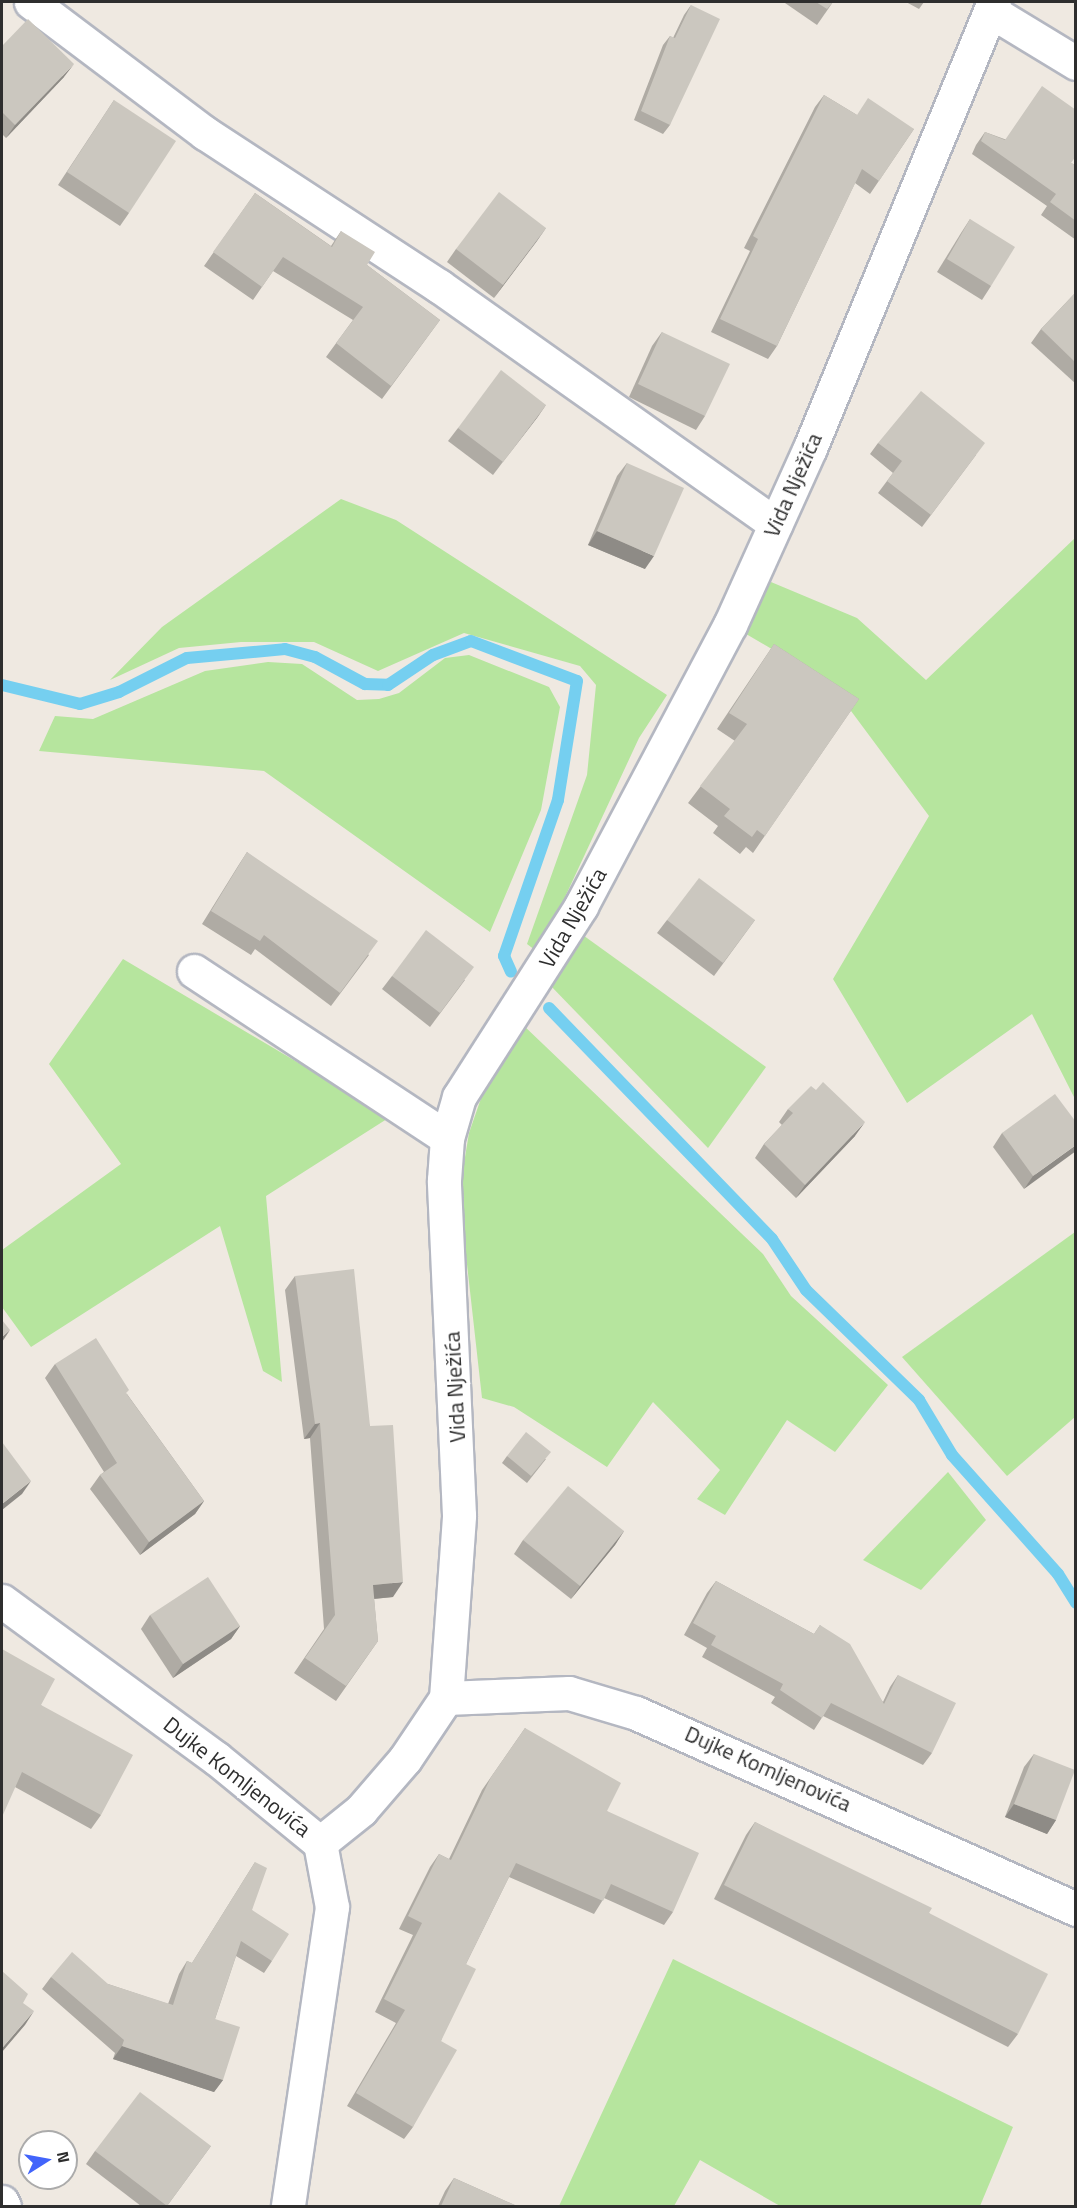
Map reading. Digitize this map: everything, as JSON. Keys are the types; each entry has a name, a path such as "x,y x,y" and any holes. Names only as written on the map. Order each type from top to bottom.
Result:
{"street":[{"path":"31,2 205,133 439,286 775,524"},
{"path":"993,7 1076,63"},
{"name":"Vida Nježića","path":"320,1843 347,1824 391,1776 432,1726 446,1698 459,1515 444,1180 447,1138 459,1097 499,1029 538,978 635,806 730,625 775,524 993,7"},
{"path":"194,971 447,1138"},
{"name":"Dujke Komljenovića","path":"2,1601 225,1765 320,1843 332,1907 288,2206"},
{"name":"Dujke Komljenovića","path":"446,1698 559,1692 614,1705 865,1811 1076,1909"},
{"path":"2,2202 4,2206"}],"green space":[{"path":"341,499 396,520 667,695 639,738 539,953 527,944 587,775 596,685 580,666 464,633 378,671 314,642 241,642 179,648 110,680 162,627"},
{"path":"1075,538 1075,1099 1032,1014 907,1103 833,979 929,816 831,684 741,631 771,582 857,618 926,680"},
{"path":"469,655 549,687 560,707 541,810 490,932 264,771 39,751 55,716 93,719 205,671 268,662 302,664 357,700 379,699 399,693 445,658"},
{"path":"580,933 766,1067 708,1148 547,982"},
{"path":"123,959 390,1117 266,1196 282,1382 263,1371 220,1226 31,1347 2,1307 2,1250 121,1164 49,1064"},
{"path":"522,1024 763,1254 791,1296 888,1385 835,1452 787,1420 725,1515 697,1499 720,1470 653,1402 607,1467 514,1407 482,1398 459,1193 469,1133 487,1081"},
{"path":"1075,1232 1075,1417 1007,1476 902,1357"},
{"path":"948,1472 986,1520 921,1590 863,1560"},
{"path":"673,1959 1013,2127 980,2206 780,2206 700,2160 674,2206 559,2206"}],"building":[{"path":"816,2 833,2 827,9"},
{"path":"691,5 720,19 670,125 641,111 670,36 675,38"},
{"path":"28,19 74,64 15,125 2,112 2,46"},
{"path":"1042,86 1076,110 1076,156 1071,163 1076,165 1076,221 1050,202 1056,194 981,141 985,132 1005,140"},
{"path":"824,95 857,115 868,98 914,129 879,181 862,169 777,346 720,319 758,239 753,236"},
{"path":"114,100 176,141 129,213 67,172"},
{"path":"499,192 546,228 503,285 456,249"},
{"path":"255,193 332,247 341,231 375,252 367,265 440,320 391,386 336,343 363,307 283,257 262,287 213,252"},
{"path":"970,219 1015,247 991,286 947,259"},
{"path":"1076,292 1076,363 1041,329"},
{"path":"662,332 730,364 705,416 638,384"},
{"path":"501,370 546,405 503,462 458,428"},
{"path":"921,391 985,443 931,515 887,481 902,461 878,443"},
{"path":"627,463 684,488 654,556 597,531"},
{"path":"774,644 859,699 765,836 757,830 752,837 724,816 730,809 700,786 747,724 729,713"},
{"path":"247,852 378,941 340,993 264,935 260,941 211,911"},
{"path":"699,878 755,920 723,963 667,920"},
{"path":"426,930 474,967 440,1013 392,976"},
{"path":"823,1082 865,1122 805,1185 764,1144 793,1113 788,1109 811,1086 816,1090"},
{"path":"1055,1094 1076,1122 1076,1145 1033,1176 1002,1133"},
{"path":"354,1269 370,1426 393,1425 403,1582 373,1585 378,1641 346,1686 305,1658 335,1615 320,1423 315,1424 295,1276"},
{"path":"2,1320 10,1330 2,1337"},
{"path":"96,1338 129,1390 126,1393 204,1501 149,1542 100,1475 117,1463 55,1364"},
{"path":"526,1432 551,1452 531,1476 507,1456"},
{"path":"2,1442 31,1481 2,1504"},
{"path":"568,1486 624,1531 580,1586 523,1540"},
{"path":"208,1577 240,1626 183,1664 150,1615"},
{"path":"716,1581 814,1634 820,1625 850,1644 884,1704 898,1675 956,1703 932,1753 831,1703 822,1718 780,1690 783,1684 711,1645 716,1636 693,1623"},
{"path":"2,1649 55,1679 41,1705 133,1755 101,1815 22,1772 2,1817"},
{"path":"525,1728 621,1783 607,1811 699,1853 673,1912 611,1884 603,1901 516,1863 466,1964 476,1969 441,2041 457,2050 413,2127 356,2093 405,2010 384,1999 422,1923 408,1916 439,1854 451,1860 491,1777"},
{"path":"1034,1754 1075,1770 1056,1820 1014,1804"},
{"path":"755,1822 932,1908 929,1913 1048,1974 1018,2034 724,1885"},
{"path":"255,1862 267,1868 252,1910 289,1934 272,1961 241,1941 215,2019 240,2027 223,2080 122,2046 124,2040 51,1977 72,1952 108,1984 173,2005 187,1961 192,1963"},
{"path":"2,1971 28,1994 23,2003 34,2011 3,2047 2,2046"},
{"path":"140,2092 211,2146 167,2206 95,2151"},
{"path":"454,2178 517,2206 441,2206"}],"waterway":[{"path":"2,685 80,704 119,692 187,658 285,649 315,657 365,684 388,685 433,655 471,641 577,681 558,800 504,956 511,972"},
{"path":"549,1008 772,1239 806,1290 919,1400 952,1455 1058,1574 1076,1603"}]}
